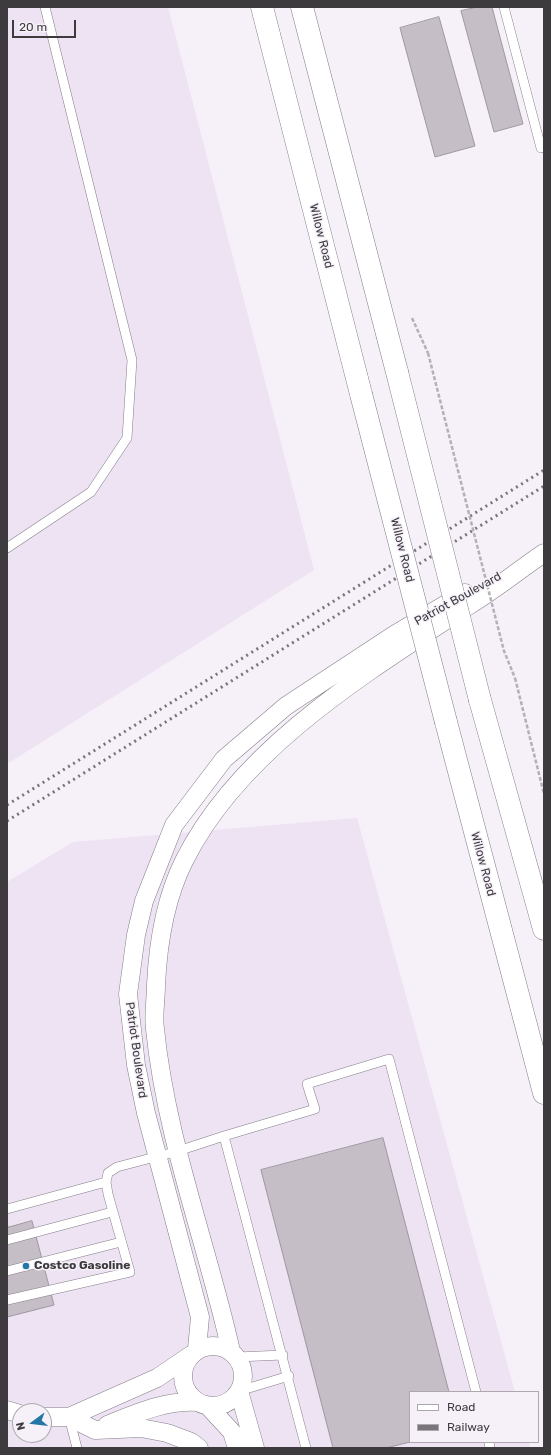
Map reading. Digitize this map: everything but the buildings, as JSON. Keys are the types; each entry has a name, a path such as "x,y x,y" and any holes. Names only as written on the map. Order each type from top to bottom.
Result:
{"main road":[{"name":"Willow Road","path":"262,7 446,722 544,1093"},
{"path":"302,7 397,372 480,700 544,930"}],"street":[{"path":"522,567 544,553"},
{"name":"Patriot Boulevard","path":"255,1448 240,1391 244,1374 234,1354 178,1151 159,1062 154,1026 159,948 165,910 184,861 210,818 233,788 263,756 302,722 347,687 494,589 522,567"},
{"name":"Patriot Boulevard","path":"237,1448 232,1432 203,1404 191,1396 183,1380 186,1363 194,1352 200,1317 146,1112 136,1065 128,994 136,935 144,901 174,825 224,759 286,706 394,634 491,578 522,567"},
{"path":"52,1417 69,1417 158,1378 194,1352 214,1345 234,1354"},
{"path":"95,1430 163,1404 184,1401 203,1404 225,1404 234,1398 240,1391"},
{"path":"69,1417 95,1430 141,1428 166,1433 191,1442 199,1448"}],"lane":[{"path":"7,548 91,492 127,438 132,360 45,7"},
{"path":"504,7 541,148"},
{"path":"7,1300 130,1272 112,1212 106,1182 108,1173 117,1167 158,1157 315,1109 307,1084 389,1058 476,1391"},
{"path":"224,1136 289,1376 306,1448"},
{"path":"7,1209 106,1182"},
{"path":"7,1240 112,1212"},
{"path":"7,1271 121,1242"},
{"path":"234,1354 283,1355"},
{"path":"240,1391 289,1376"},
{"path":"69,1417 78,1448"}],"path":[{"path":"412,318 428,353 504,651 514,678 544,794"}],"shaded area":[{"path":"7,7 168,7 314,570 7,764"},
{"path":"357,818 515,1391 409,1391 409,1443 529,1443 530,1448 7,1448 7,882 73,842"}],"railway":[{"path":"7,805 544,470"},
{"path":"7,821 544,486"}],"place":[{"name":"Costco Gasoline","path":"26,1266"}]}
